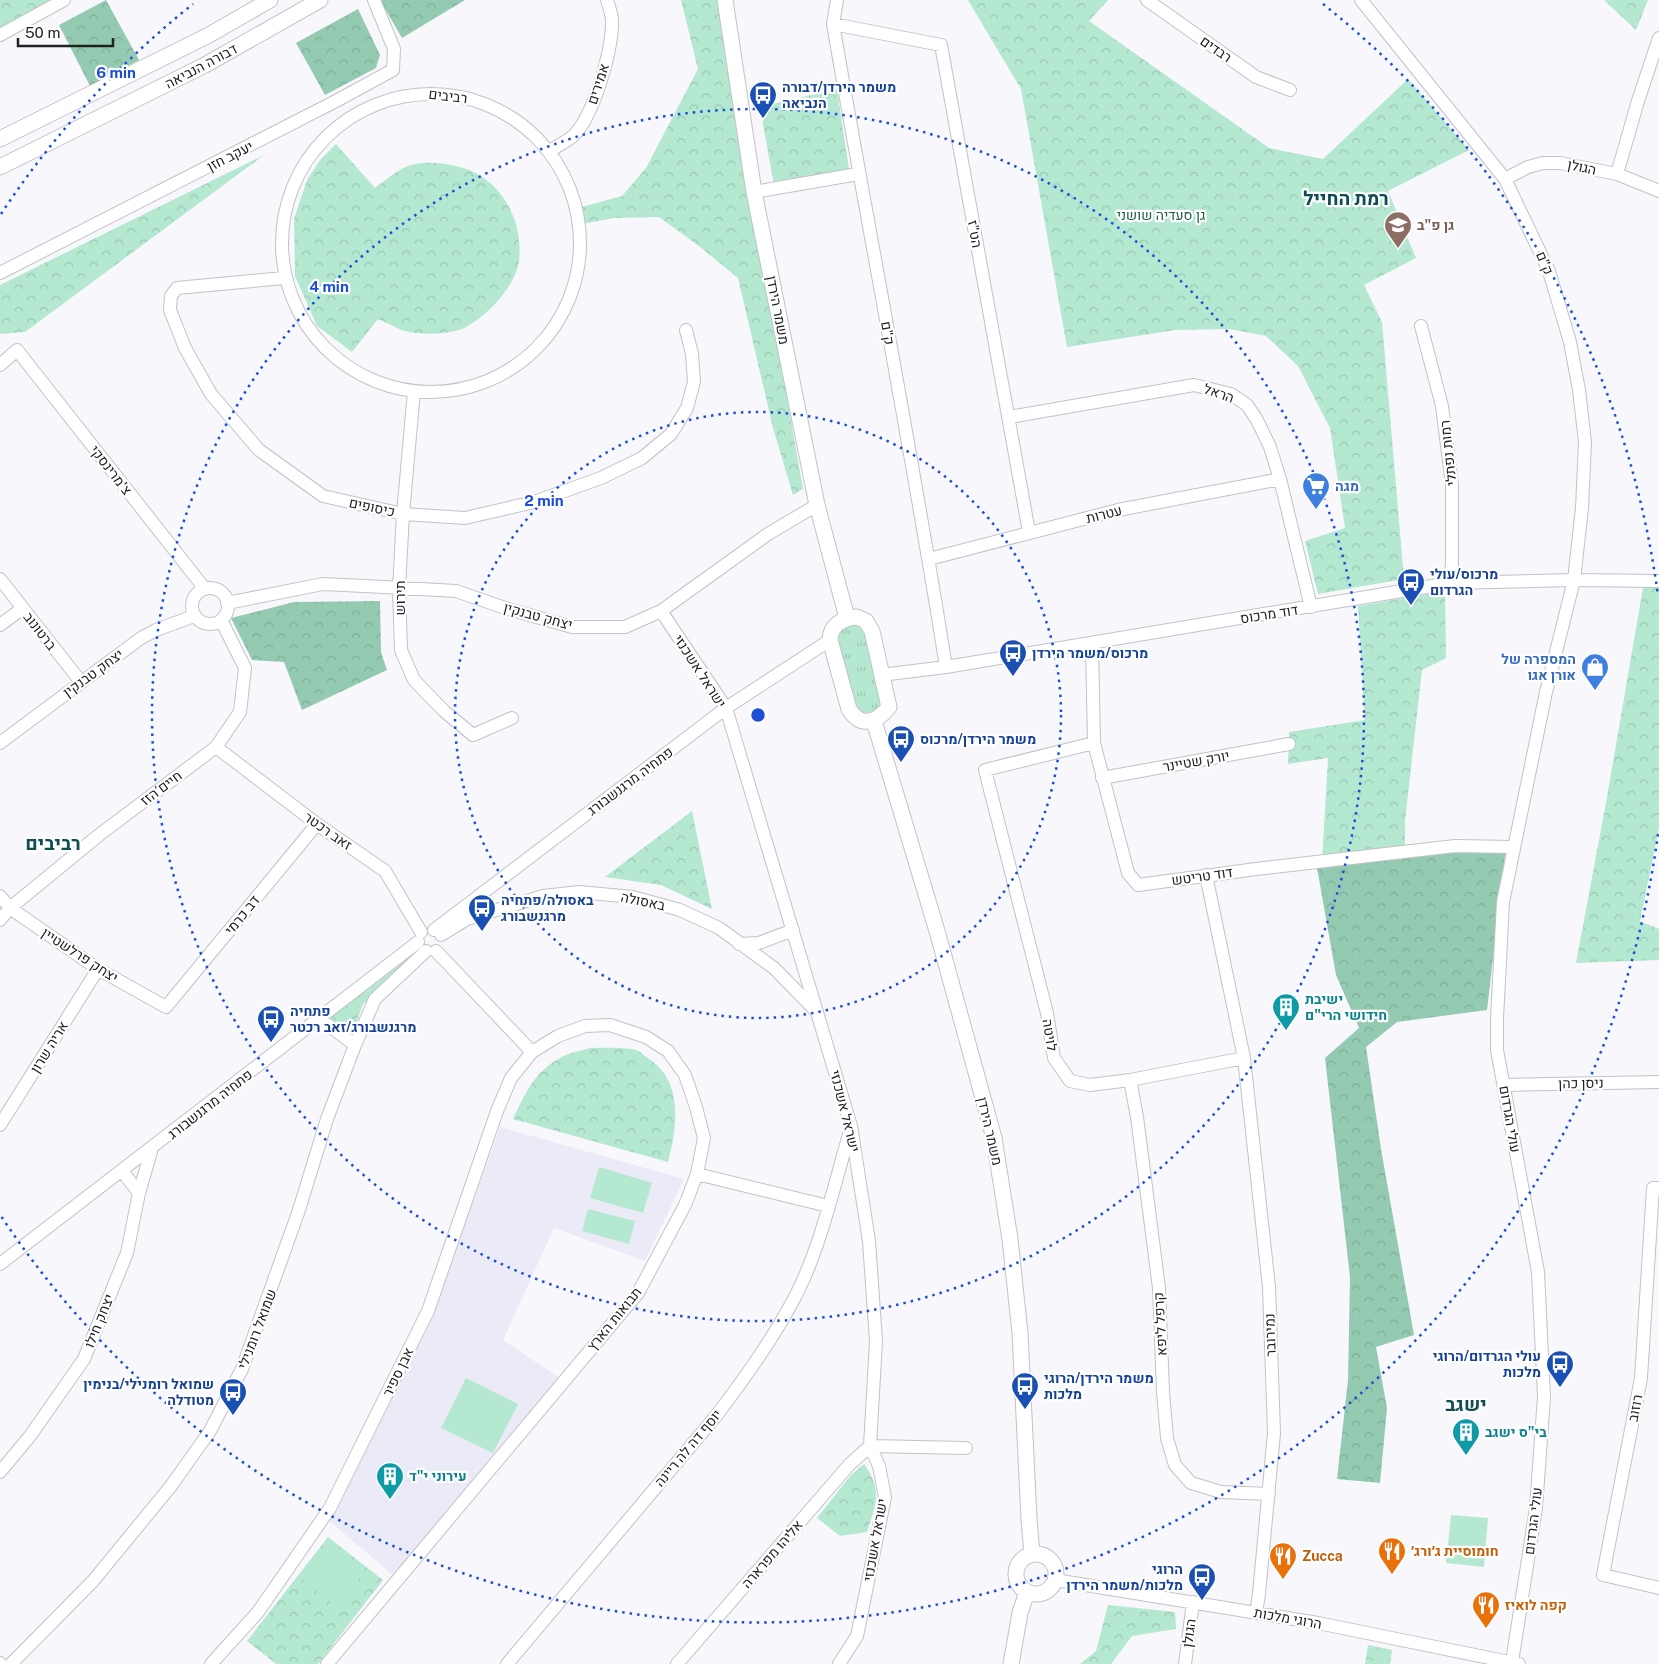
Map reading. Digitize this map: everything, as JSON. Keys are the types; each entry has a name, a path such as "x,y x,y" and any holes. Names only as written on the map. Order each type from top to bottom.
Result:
{"street":[{"path":"0,35 64,0"},
{"name":"דבורה הנביאה","path":"0,139 209,35 270,0"},
{"name":"דבורה הנביאה","path":"0,167 206,65 320,0"},
{"name":"יעקב חזן","path":"0,273 325,107 393,70 394,49 374,0"},
{"name":"אמירים","path":"550,151 573,136 586,118 603,74 612,19 607,0"},
{"name":"משמר הירדן","path":"725,0 754,192 817,505 847,618"},
{"name":"ק\"ם","path":"837,0 832,24 929,559 946,667"},
{"name":"רבדים","path":"1147,0 1256,78 1290,90"},
{"name":"ק\"ם","path":"1361,0 1505,179 1549,271 1570,342 1579,390 1585,442 1582,508 1574,580"},
{"name":"הט\"ז","path":"832,24 940,45 1030,532"},
{"path":"1617,174 1659,38"},
{"name":"רביבים","path":"436,92 483,101 526,126 550,151 580,224 582,268 567,314 527,361 486,381 448,391 414,391 360,375 315,338 284,278 280,233 293,182 323,138 366,107 409,94 436,92"},
{"name":"הגולן","path":"1505,179 1528,167 1543,163 1560,163 1617,174 1659,192"},
{"path":"754,192 858,174"},
{"name":"כיסופים","path":"284,278 177,288 171,296 170,310 186,348 211,394 259,450 324,496 403,514 464,518 534,502 601,478 642,458 671,434 687,408 694,382 692,354 686,330"},
{"name":"רמות נפתלי","path":"1421,326 1442,406 1452,485 1452,562 1450,584"},
{"name":"צ'מרינסקי","path":"0,365 17,350 205,590"},
{"name":"הראל","path":"1009,417 1194,385 1231,394 1247,405 1257,420 1270,447 1280,479 1311,607"},
{"name":"תירוש","path":"414,391 403,514 399,589 401,650 414,680 444,711 473,735 512,718"},
{"name":"עטרות","path":"929,559 1118,510 1280,479"},
{"name":"יצחק טבנקין","path":"227,603 322,584 456,591 508,609 572,627 626,627 661,611 768,534 817,505"},
{"name":"ברטונוב","path":"0,579 81,682"},
{"name":"דוד מרכוס","path":"881,675 946,667 1092,644 1450,584 1574,580 1659,581"},
{"name":"עולי הגרדום","path":"1516,1663 1536,1508 1544,1397 1538,1272 1497,1050 1503,902 1546,692 1574,580"},
{"path":"211,589 222,593 227,603 226,612 221,620 210,624 198,620 192,611 193,600 200,592 205,590 211,589"},
{"path":"0,625 22,608"},
{"name":"ישראל אשכנזי","path":"661,611 726,708 851,1126 869,1240 876,1341 870,1446 879,1466 885,1498 857,1636 839,1664"},
{"name":"יצחק טבנקין","path":"0,743 141,638 156,630 194,616"},
{"path":"857,617 866,621 872,631 889,707 874,721 862,720 854,716 849,709 830,640 830,632 836,624 847,618 857,617"},
{"name":"חיים הזז","path":"0,920 10,908 99,835 216,747 240,712 245,668 221,620"},
{"name":"פתחיה מרגנשבורג","path":"438,932 726,708 830,640"},
{"name":"דוד טריטש","path":"1092,644 1094,743 1128,872 1138,885 1455,846 1514,847"},
{"name":"משמר הירדן","path":"874,721 937,931 994,1138 1010,1239 1020,1333 1032,1554"},
{"name":"לויטה","path":"1094,743 985,770 1047,1013 1054,1058 1070,1081 1090,1085 1130,1080 1244,1058"},
{"name":"יורק שטיינר","path":"1102,778 1289,744"},
{"name":"זאב רכטר","path":"216,747 317,824 385,871 425,944 532,1052"},
{"name":"דב כרמי","path":"166,1007 317,824"},
{"path":"1206,876 1244,1058"},
{"name":"באסולה","path":"438,932 510,905 543,896 579,892 633,897 680,910 719,928 774,968 818,1013"},
{"name":"יצחק פרלשטיין","path":"0,896 10,908 98,970 166,1007"},
{"path":"428,929 438,932 442,947 425,944 428,929"},
{"path":"740,944 759,943 793,930"},
{"name":"פתחיה מרגנשבורג","path":"0,1264 320,1019 425,944"},
{"name":"שמואל רומנילי","path":"10,1664 93,1581 171,1486 210,1431 242,1369 298,1213 327,1119 375,998 425,944"},
{"name":"אריה שרון","path":"0,1125 98,970"},
{"path":"320,1019 355,1045"},
{"name":"תבואות הארץ","path":"327,1664 638,1293 685,1205 697,1174 704,1138 685,1075 668,1051 646,1037 610,1025 585,1026 558,1036 532,1052"},
{"name":"אבן ספיר","path":"211,1664 258,1612 330,1508 428,1311 497,1111 511,1078 532,1052"},
{"name":"נמירובר","path":"1244,1058 1268,1287 1274,1432 1256,1612"},
{"name":"קרפל ליפא","path":"1130,1080 1137,1117 1158,1288 1167,1438 1175,1464 1190,1483 1221,1492 1269,1494"},
{"name":"ניסן כהן","path":"1504,1085 1659,1082"},
{"name":"יוסף דה לה ריינה","path":"507,1664 716,1416 748,1374 790,1308 814,1253 851,1126"},
{"name":"יצחק חילו","path":"0,1472 30,1436 84,1359 127,1253 139,1193 152,1148"},
{"path":"122,1171 139,1193"},
{"path":"697,1174 828,1206"},
{"name":"רוזוב","path":"1659,1188 1653,1188 1641,1378 1603,1575 1659,1588"},
{"path":"870,1446 966,1448"},
{"name":"אליהו מפרארה","path":"677,1664 848,1465 870,1446"},
{"path":"1032,1554 1039,1554 1051,1560 1056,1573 1055,1580 1047,1591 1040,1594 1027,1592 1018,1584 1016,1571 1021,1560 1032,1554"},
{"name":"הרוגי מלכות","path":"1055,1580 1318,1623 1516,1663"},
{"path":"1011,1664 1020,1613 1027,1592"},
{"name":"הגולן","path":"1185,1664 1193,1602"}],"shaded area":[{"path":"500,1127 684,1179 645,1261 554,1228 503,1340 561,1379 394,1576 329,1521 433,1314"}],"green space":[{"path":"0,0 51,0 0,28"},
{"path":"106,0 139,60 90,86 59,25"},
{"path":"380,0 465,0 402,38"},
{"path":"681,0 717,0 803,489 793,495 773,428 738,278 659,217 614,218 582,224 578,208 622,196 646,168 698,69"},
{"name":"גן סעדיה שושני","path":"968,0 1108,0 1089,21 1269,148 1323,159 1408,79 1469,150 1388,191 1416,258 1364,285 1382,322 1404,579 1318,594 1305,541 1345,528 1330,428 1298,366 1266,336 1230,329 1175,330 1067,347 1021,89"},
{"path":"1604,0 1648,0 1636,30"},
{"path":"358,9 380,55 376,68 325,95 296,43"},
{"path":"837,89 849,169 774,185 760,107"},
{"path":"336,144 375,188 406,167 432,163 467,169 482,177 504,199 512,213 517,228 519,261 517,271 506,291 480,318 457,331 421,334 397,328 378,319 352,352 317,326 295,276 294,219 307,180 320,160"},
{"path":"264,155 25,332 0,334 0,285"},
{"path":"1659,586 1659,828 1640,921 1659,929 1659,960 1576,963 1643,588"},
{"path":"1445,591 1446,658 1422,670 1405,821 1405,852 1322,862 1328,758 1288,764 1289,732 1365,720 1358,606"},
{"path":"380,601 381,652 387,670 302,710 284,662 252,660 231,618 294,602"},
{"path":"848,625 857,626 865,632 882,702 875,711 864,713 855,708 838,640 840,632"},
{"path":"692,811 712,909 661,885 605,877"},
{"path":"1506,847 1487,1010 1397,1022 1366,1047 1381,1149 1414,1335 1376,1347 1387,1408 1380,1483 1337,1479 1348,1380 1350,1277 1325,1058 1359,1028 1336,975 1316,862"},
{"path":"417,946 421,951 363,1004 352,1035 326,1018"},
{"path":"590,1048 636,1050 660,1069 668,1080 673,1093 675,1121 668,1162 513,1119 531,1084 543,1070 563,1056"},
{"path":"599,1167 652,1183 643,1213 590,1198"},
{"path":"588,1209 635,1221 629,1244 582,1231"},
{"path":"466,1378 518,1404 493,1453 441,1428"},
{"path":"864,1464 870,1473 876,1490 875,1505 867,1532 840,1536 817,1518 851,1475"},
{"path":"1451,1515 1488,1518 1484,1567 1446,1563"},
{"path":"328,1537 383,1580 318,1664 276,1664 247,1641"},
{"path":"329,1545 364,1572 337,1607 302,1580"},
{"path":"1108,1605 1175,1612 1176,1629 1132,1636 1111,1664 1080,1664 1096,1651"},
{"path":"1368,1645 1392,1650 1390,1664 1365,1664"}],"place":[{"name":"משמר הירדן/דבורה הנביאה","path":"763,119"},
{"name":"גן פ\"ב","path":"1398,249"},
{"name":"מגה","path":"1316,510"},
{"name":"מרכוס/עולי הגרדום","path":"1411,606"},
{"name":"מרכוס/משמר הירדן","path":"1013,677"},
{"name":"המספרה של אורן אגו","path":"1595,691"},
{"name":"משמר הירדן/מרכוס","path":"901,763"},
{"name":"באסולה/פתחיה מרגנשבורג","path":"482,932"},
{"name":"ישיבת חידושי הרי\"ם","path":"1286,1031"},
{"name":"פתחיה מרגנשבורג/זאב רכטר","path":"271,1043"},
{"name":"עולי הגרדום/הרוגי מלכות","path":"1560,1388"},
{"name":"משמר הירדן/הרוגי מלכות","path":"1025,1410"},
{"name":"שמואל רומנילי/בנימין מטודלה","path":"233,1416"},
{"name":"בי\"ס ישגב","path":"1466,1456"},
{"name":"עירוני י\"ד","path":"390,1500"},
{"name":"חומוסיית ג׳ורג׳","path":"1392,1575"},
{"name":"Zucca","path":"1283,1580"},
{"name":"הרוגי מלכות/משמר הירדן","path":"1202,1601"},
{"name":"קפה לואיז","path":"1486,1629"}],"district":[{"name":"רמת החייל","path":"1346,198"},
{"name":"רביבים","path":"53,843"},
{"name":"ישגב","path":"1466,1404"}]}
